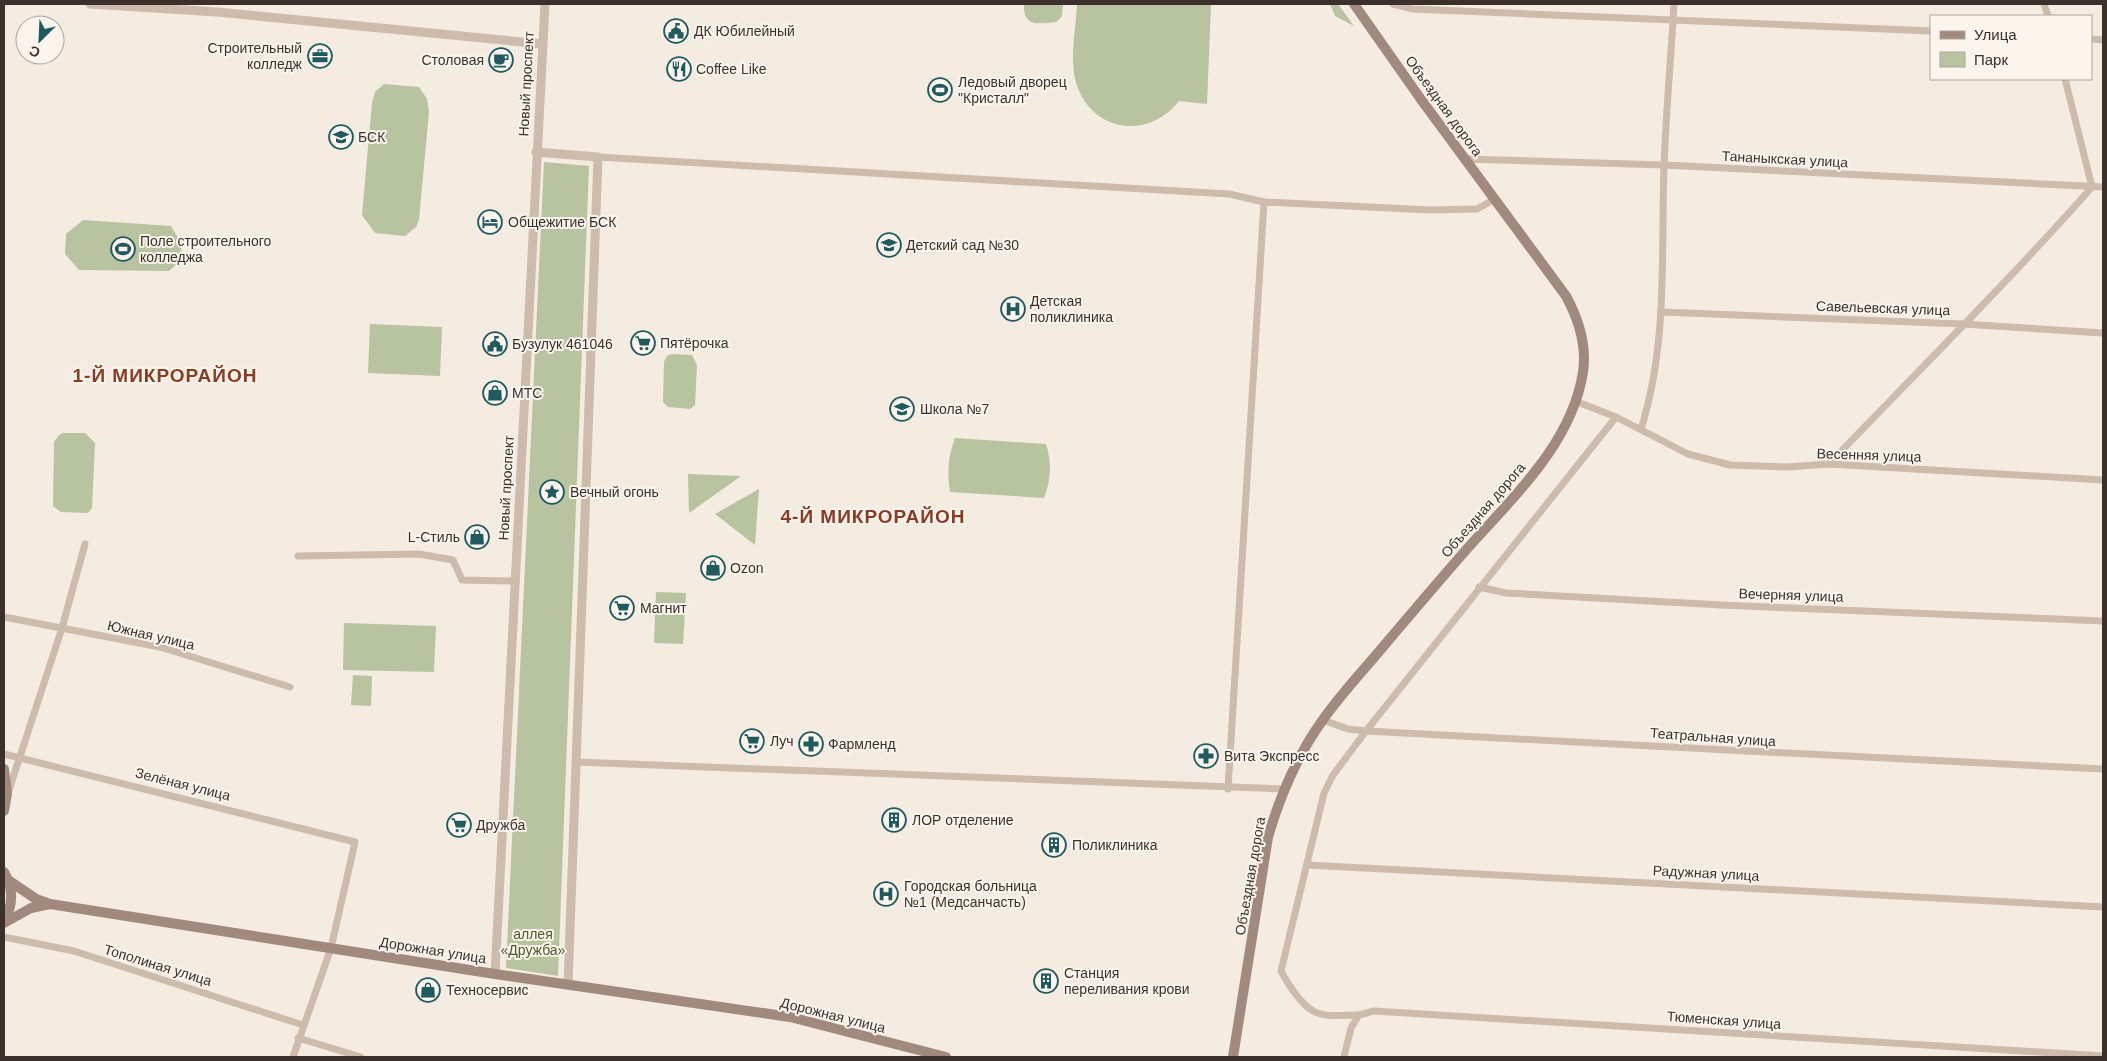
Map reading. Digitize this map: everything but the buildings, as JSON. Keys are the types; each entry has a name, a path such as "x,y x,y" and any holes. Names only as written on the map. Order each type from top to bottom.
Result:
{"main road":[{"name":"Объездная дорога","path":"1233,1057 1265,853 1275,814 1284,789 1303,751 1323,720 1454,564 1520,492 1555,444 1575,401 1584,358 1583,345 1575,313 1549,270 1495,200 1354,4"},
{"path":"4,769 7,794 4,811"},
{"path":"5,873 36,899 50,904"},
{"path":"4,922 11,901 5,873"},
{"name":"Дорожная улица","path":"50,904 495,974 790,1017 946,1057"},
{"path":"4,922 31,908 50,904"}],"street":[{"path":"90,4 217,12 542,44"},
{"name":"Новый проспект","path":"495,974 545,4"},
{"path":"1393,4 1413,9 1930,31"},
{"path":"1641,429 1650,400 1662,312 1664,165 1674,4"},
{"path":"1830,464 1963,324 2032,255 2092,187 2065,80"},
{"path":"536,152 1229,194 1264,202 1477,210 1495,200"},
{"path":"568,985 598,157"},
{"name":"Тананыкская улица","path":"1465,159 1664,165 2103,188"},
{"path":"1228,789 1264,202"},
{"name":"Савельевская улица","path":"1662,312 1963,324 2103,333"},
{"name":"Весенняя улица","path":"1575,401 1616,417 1688,454 1730,465 1787,467 1830,464 2103,480"},
{"path":"1307,865 1324,794 1333,775 1479,587 1616,417"},
{"path":"7,794 21,757 62,628 85,544"},
{"path":"298,556 419,554 453,560 462,580 516,581"},
{"name":"Вечерняя улица","path":"1479,587 1506,593 1720,605 2103,621"},
{"name":"Южная улица","path":"4,617 160,647 290,687"},
{"name":"Театральная улица","path":"1323,720 1348,729 1366,731 1594,742 1797,755 2103,769"},
{"name":"Зелёная улица","path":"4,754 355,842 331,948"},
{"path":"576,762 1228,789 1284,789"},
{"name":"Радужная улица","path":"1307,865 2103,906"},
{"name":"Тюменская улица","path":"1307,865 1280,971 1288,985 1313,1011 1330,1015 1360,1015 1374,1011 2103,1056"},
{"name":"Тополиная улица","path":"4,936 74,952 303,1025"},
{"path":"293,1057 298,1038 331,948"},
{"path":"1344,1057 1351,1028 1360,1015"},
{"path":"298,1038 361,1057"}],"green space":[{"path":"1024,4 1063,4 1062,16 1056,22 1032,22 1026,17"},
{"path":"1077,4 1211,4 1207,104 1179,101 1167,113 1153,121 1139,125 1124,126 1110,122 1097,114 1086,103 1078,88 1073,68"},
{"path":"1330,4 1338,4 1354,26 1335,16"},
{"path":"384,84 419,87 427,99 429,111 419,220 416,227 405,236 375,233 362,215 372,103 375,92"},
{"name":"аллея «Дружба»","path":"544,162 589,166 558,976 506,968"},
{"name":"Поле строительного колледжа","path":"83,220 171,226 182,245 179,262 169,271 79,270 65,254 66,234"},
{"path":"370,324 442,327 440,376 368,373"},
{"path":"672,354 692,355 697,365 695,405 690,409 668,407 663,402 664,362 667,356"},
{"path":"63,433 85,433 95,443 92,508 88,513 61,512 53,506 54,442"},
{"path":"955,438 1046,444 1050,471 1044,498 950,492 949,465"},
{"path":"688,474 741,476 689,513"},
{"path":"759,489 755,545 715,514"},
{"path":"656,592 686,593 683,644 654,643"},
{"path":"344,623 436,626 434,672 343,670"},
{"path":"353,675 372,676 371,706 351,705"}],"place":[{"name":"ДК Юбилейный","path":"676,31"},
{"name":"Строительный колледж","path":"320,56"},
{"name":"Столовая","path":"501,60"},
{"name":"Coffee Like","path":"679,69"},
{"name":"Ледовый дворец \"Кристалл\"","path":"940,90"},
{"name":"БСК","path":"341,137"},
{"name":"Общежитие БСК","path":"490,222"},
{"name":"Детский сад №30","path":"889,245"},
{"name":"Поле строительного колледжа","path":"123,249"},
{"name":"Детская поликлиника","path":"1013,309"},
{"name":"Пятёрочка","path":"643,343"},
{"name":"Бузулук 461046","path":"495,344"},
{"name":"МТС","path":"495,393"},
{"name":"Школа №7","path":"902,409"},
{"name":"Вечный огонь","path":"552,492"},
{"name":"L-Стиль","path":"477,537"},
{"name":"Ozon","path":"713,568"},
{"name":"Магнит","path":"622,608"},
{"name":"Луч","path":"752,741"},
{"name":"Фармленд","path":"811,744"},
{"name":"Вита Экспресс","path":"1206,756"},
{"name":"ЛОР отделение","path":"894,820"},
{"name":"Дружба","path":"459,825"},
{"name":"Поликлиника","path":"1054,845"},
{"name":"Городская больница №1 (Медсанчасть)","path":"886,894"},
{"name":"Станция переливания крови","path":"1046,981"},
{"name":"Техносервис","path":"428,990"}],"district":[{"name":"1-Й МИКРОРАЙОН","path":"165,375"},
{"name":"4-Й МИКРОРАЙОН","path":"873,516"}]}
